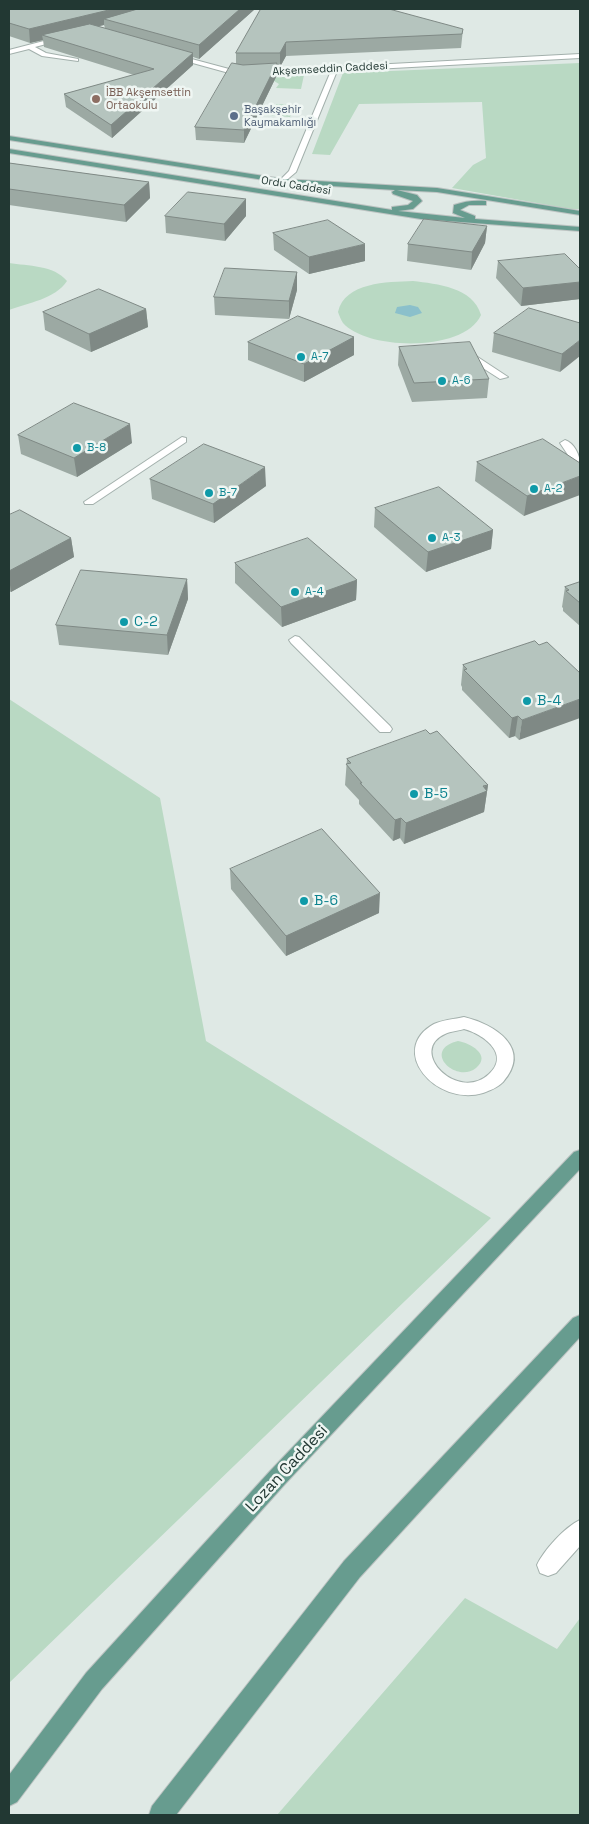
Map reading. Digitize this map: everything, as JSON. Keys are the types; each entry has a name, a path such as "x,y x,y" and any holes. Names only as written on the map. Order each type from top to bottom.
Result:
{"main road":[{"name":"Ordu Caddesi","path":"9,138 284,181 437,190 580,213"},
{"name":"Ordu Caddesi","path":"9,151 421,217 518,226 580,229"},
{"path":"327,202 410,208 418,201 404,194 366,186"},
{"path":"518,226 471,218 456,211 461,205 478,202 566,212"},
{"name":"Lozan Caddesi","path":"9,1794 94,1681 278,1477 580,1157"},
{"path":"161,1815 352,1569 580,1324"}],"street":[{"path":"9,52 72,36"},
{"path":"30,47 44,55 76,60"},
{"name":"Akşemseddin Caddesi","path":"164,53 219,69 242,73 579,56"},
{"path":"284,181 292,172 335,69"},
{"path":"455,346 503,378"},
{"path":"89,502 182,440"},
{"path":"565,442 572,454 580,461"},
{"path":"295,640 386,728"},
{"path":"464,1023 478,1026 490,1032 504,1050 506,1060 503,1071 496,1079 475,1089 447,1085 435,1078 427,1068 423,1057 426,1041 438,1029 450,1024 464,1023"},
{"path":"548,1565 580,1531"}],"green space":[{"path":"580,63 580,209 452,188 473,165 486,158 482,102 359,104 330,155 312,154 343,73"},
{"path":"304,75 301,89 276,88 279,84 269,78"},
{"path":"276,104 295,105 290,117 264,115 265,112 273,111"},
{"path":"9,263 48,269 62,276 67,281 56,292 48,296 9,310"},
{"path":"413,281 443,286 462,293 477,306 481,315 472,327 456,336 437,341 415,343 393,343 373,339 355,332 342,322 338,312 342,302 358,289 380,283"},
{"path":"9,699 160,798 206,1041 491,1218 9,1683"},
{"path":"458,1041 478,1050 482,1059 476,1068 468,1072 452,1069 442,1058 442,1051 447,1045"},
{"path":"465,1598 557,1649 580,1618 580,1815 277,1815"}],"water":[{"path":"410,305 418,307 422,313 410,317 395,313 397,307"}],"building":[{"path":"9,9 113,9 29,29 9,23"},
{"path":"138,9 240,9 199,45 104,19"},
{"path":"261,9 389,9 463,29 462,34 286,42 280,53 236,53"},
{"path":"90,24 193,53 111,125 64,94 154,69 42,35"},
{"path":"232,63 243,65 277,63 244,130 195,127"},
{"path":"9,163 149,182 124,205 9,189"},
{"path":"188,192 246,199 224,224 165,216"},
{"path":"424,219 487,226 472,252 408,244"},
{"path":"328,220 365,244 309,257 273,233"},
{"path":"565,254 580,269 580,282 523,288 498,261"},
{"path":"225,268 297,272 289,301 214,297"},
{"path":"99,289 146,309 89,334 43,312"},
{"path":"529,308 580,323 580,340 562,354 494,333"},
{"path":"298,316 354,337 304,364 248,342"},
{"path":"470,342 489,379 414,383 399,347"},
{"path":"74,403 130,424 74,458 18,435"},
{"path":"543,439 580,463 580,476 527,496 477,462"},
{"path":"204,444 265,467 213,504 150,479"},
{"path":"439,487 493,530 428,552 375,508"},
{"path":"20,510 71,538 9,571 9,515"},
{"path":"308,538 357,580 281,607 235,563"},
{"path":"81,570 187,579 167,635 56,625"},
{"path":"580,582 580,603 566,591 569,590 565,587"},
{"path":"535,641 539,645 547,642 580,673 580,699 522,720 518,716 512,718 464,670 467,669 463,665"},
{"name":"B-5","path":"426,730 430,734 437,731 488,785 483,786 487,791 406,823 401,818 395,820 360,783 362,783 346,764 351,763 347,759"},
{"name":"B-6","path":"322,829 380,893 286,936 230,869"}],"place":[{"name":"İBB Akşemsettin Ortaokulu","path":"96,99"},
{"name":"Başakşehir Kaymakamlığı","path":"234,116"},
{"name":"A-7","path":"301,357"},
{"name":"A-6","path":"442,381"},
{"name":"B-8","path":"77,448"},
{"name":"A-2","path":"534,489"},
{"name":"B-7","path":"209,493"},
{"name":"A-3","path":"432,538"},
{"name":"A-4","path":"295,592"},
{"name":"C-2","path":"124,622"},
{"name":"B-4","path":"527,701"},
{"name":"B-5","path":"414,794"},
{"name":"B-6","path":"304,901"}]}
